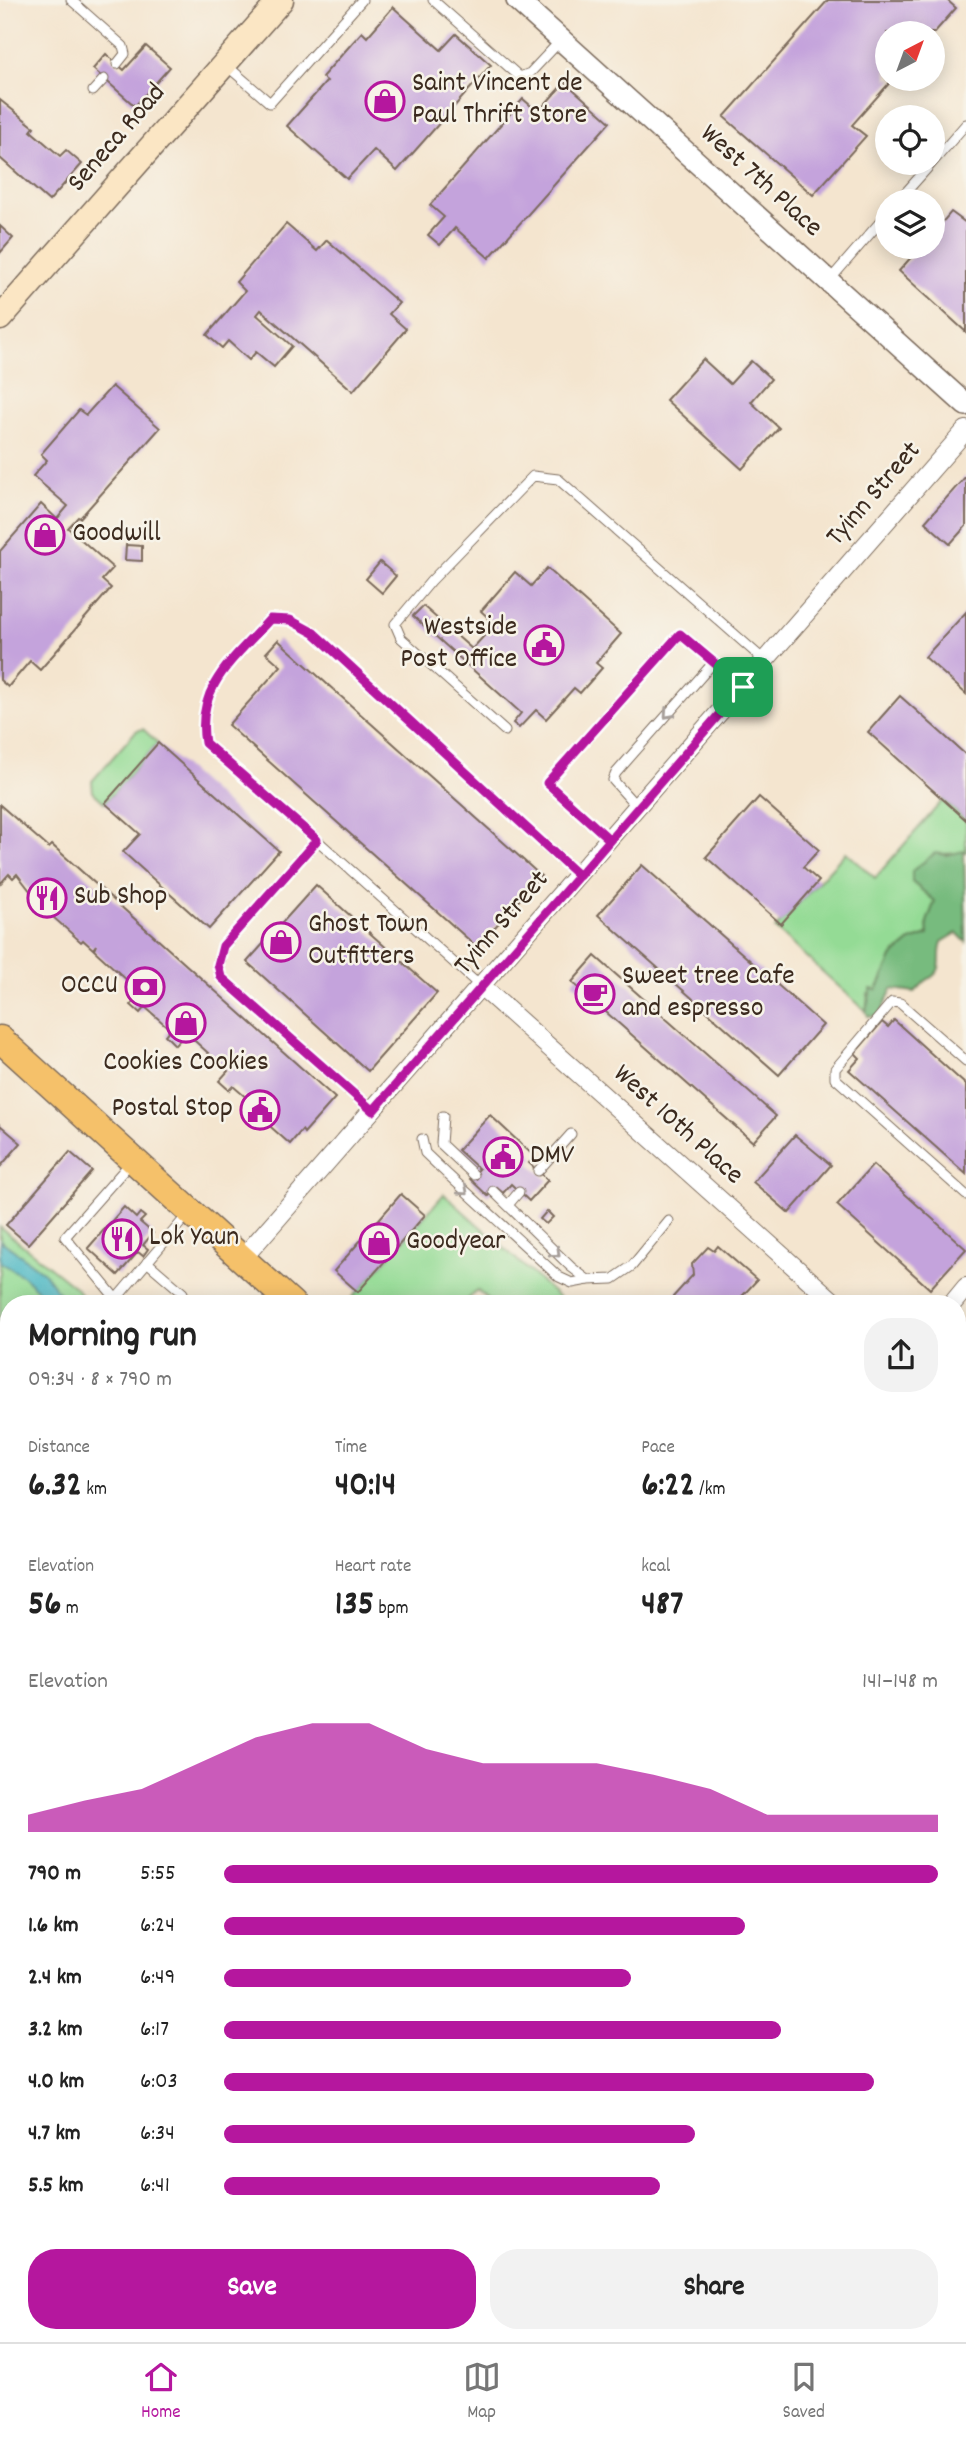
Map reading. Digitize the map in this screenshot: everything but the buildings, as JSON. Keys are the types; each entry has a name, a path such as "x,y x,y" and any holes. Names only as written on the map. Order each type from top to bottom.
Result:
{"main road":[{"name":"Seneca Road","path":"0,318 281,0"},
{"path":"0,1040 282,1295"}],"street":[{"name":"West 7th Place","path":"517,0 966,404"},
{"name":"Tyinn Street","path":"242,1259 482,988 966,430"},
{"name":"West 10th Place","path":"482,988 826,1295"}],"lane":[{"path":"71,0 123,46 125,54 117,64"},
{"path":"225,64 270,103 362,0"},
{"path":"433,0 520,77 530,73 561,40"},
{"path":"93,91 104,79"},
{"path":"945,147 966,124"},
{"path":"908,189 921,175"},
{"path":"829,281 875,228"},
{"path":"505,731 401,638 395,624 431,580 533,476 558,479 765,662"},
{"path":"482,988 205,743 201,719 210,687 270,619 290,620 314,633 579,876"},
{"path":"610,840 547,783 680,634 743,687"},
{"path":"638,808 617,788 613,780 616,773 713,663"},
{"path":"317,840 223,946 218,965 221,977 373,1111"},
{"path":"966,1061 900,1003 892,1002 835,1069 835,1078 966,1195"},
{"path":"443,1116 441,1144 474,1175"},
{"path":"538,1171 571,1134"},
{"path":"422,1139 425,1153 439,1167 559,1277 572,1283 613,1279 632,1266 669,1221"},
{"path":"113,1295 65,1237 133,1159"},
{"path":"492,1191 588,1280"},
{"path":"508,1205 519,1192"},
{"path":"122,1295 190,1212"},
{"path":"147,1262 183,1293"}],"green space":[{"path":"143,729 158,743 105,803 93,792 92,781 136,731"},
{"path":"943,800 966,820 966,853 935,854 912,882 935,901 927,922 928,935 911,941 893,956 877,990 868,993 866,1011 775,929 846,852 875,878"},
{"path":"964,851 966,942 957,933 942,942 939,968 933,976 914,992 892,989 879,1017 868,1016 866,1011 871,989 877,990 893,956 911,941 928,935 927,922 935,901 912,882 912,871 935,853 947,855"},
{"path":"444,1194 556,1295 483,1295 477,1290 472,1295 355,1295"},
{"path":"0,1227 75,1287 81,1295 0,1295"}],"water":[{"path":"0,1240 43,1272 60,1295 43,1295 23,1276 0,1262"}],"place":[{"name":"Saint Vincent de Paul Thrift Store","path":"385,101"},
{"name":"Goodwill","path":"45,535"},
{"name":"Westside Post Office","path":"544,645"},
{"name":"Sub Shop","path":"47,898"},
{"name":"Ghost Town Outfitters","path":"281,942"},
{"name":"OCCU","path":"145,987"},
{"name":"Sweet tree Cafe and espresso","path":"595,994"},
{"name":"Cookies Cookies","path":"186,1023"},
{"name":"Postal Stop","path":"260,1110"},
{"name":"DMV","path":"503,1157"},
{"name":"Lok Yaun","path":"122,1239"},
{"name":"Goodyear","path":"379,1243"}],"route":[{"path":"743,687 579,876 314,633 290,620 270,619 210,687 201,719 205,743 317,840 223,946 218,965 221,977 373,1111 482,988 610,840 547,783 680,634 743,687"}]}
